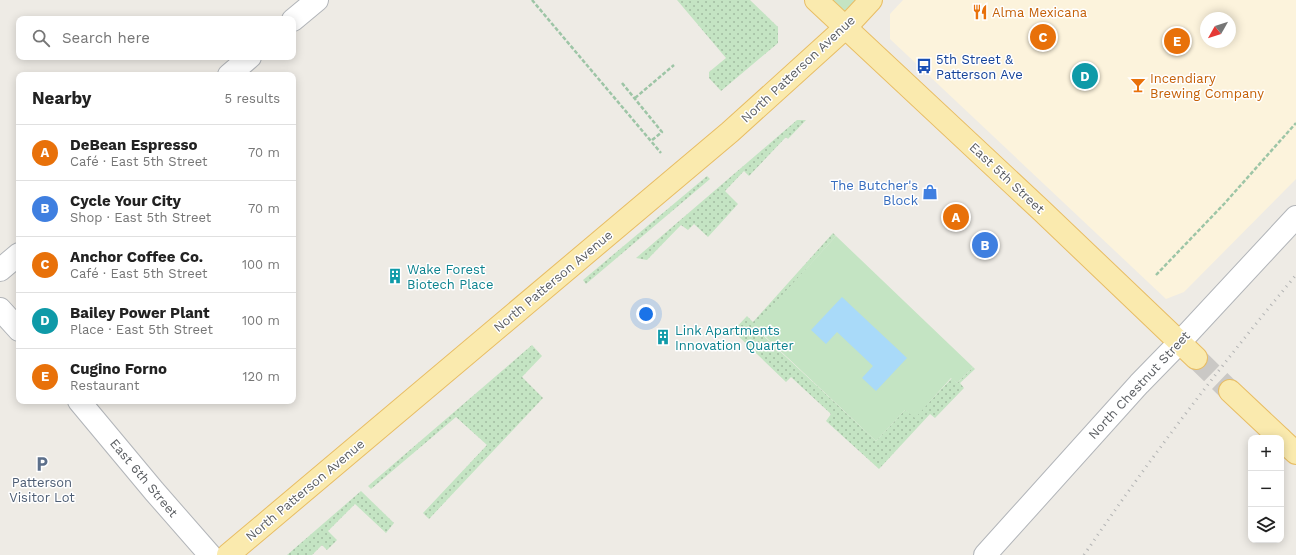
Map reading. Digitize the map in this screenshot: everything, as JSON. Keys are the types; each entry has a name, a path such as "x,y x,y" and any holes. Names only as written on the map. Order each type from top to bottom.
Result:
{"main road":[{"name":"East 5th Street","path":"816,0 1042,211 1196,358"},
{"name":"North Patterson Avenue","path":"228,555 730,132 845,28 871,0"},
{"path":"1230,391 1276,435"},
{"path":"1284,442 1296,453"}],"street":[{"path":"296,18 317,0"},
{"path":"232,72 246,60"},
{"name":"North Chestnut Street","path":"985,555 1139,384 1296,217"},
{"path":"0,270 16,257"},
{"path":"0,309 16,327"},
{"name":"East 6th Street","path":"82,404 210,555"}],"path":[{"path":"532,0 661,153"},
{"path":"635,98 674,64"},
{"path":"622,83 662,132 651,141"},
{"path":"1156,275 1224,204 1296,123"}],"shaded area":[{"path":"903,0 1296,0 1296,179 1184,292 1166,299 890,39 890,14"}],"green space":[{"path":"677,0 750,0 778,27 778,43 721,91 709,78 709,72 726,58"},
{"path":"817,0 871,0 845,28"},
{"path":"797,120 806,120 788,139 786,137 749,176 744,171 725,191 738,204 708,237 694,224 688,230 681,225 647,260 636,258"},
{"path":"707,176 710,179 586,284 583,280"},
{"path":"833,233 836,236 754,327 876,441 905,410 915,417 952,378 957,383 973,367 975,369 960,383 964,388 935,418 930,414 879,469 826,421 831,414 791,377 786,382 733,331 747,316 753,322"},
{"path":"836,236 973,367 957,383 951,378 915,418 905,410 876,441 754,326"},
{"path":"532,345 542,356 522,377 543,398 429,519 423,513 487,445 456,417 371,489 368,486"},
{"path":"361,491 394,523 386,533 355,504 328,531 337,540 327,550 322,545 312,555 287,555"}],"water":[{"path":"842,297 907,358 876,391 862,378 873,366 837,332 826,344 811,330"}],"tunnel":[{"path":"1196,358 1230,391"}],"railway":[{"path":"1084,555 1134,483 1187,412 1296,275"}],"place":[{"name":"Alma Mexicana","path":"980,12"},
{"name":"Anchor Coffee Co.","path":"1043,37"},
{"name":"Cugino Forno","path":"1177,41"},
{"name":"5th Street & Patterson Ave","path":"924,66"},
{"name":"Bailey Power Plant","path":"1085,76"},
{"name":"Incendiary Brewing Company","path":"1138,85"},
{"name":"The Butcher's Block","path":"930,192"},
{"name":"DeBean Espresso","path":"956,217"},
{"name":"Cycle Your City","path":"985,245"},
{"name":"Wake Forest Biotech Place","path":"395,276"},
{"name":"Link Apartments Innovation Quarter","path":"663,337"},
{"name":"Patterson Visitor Lot","path":"42,464"}]}
